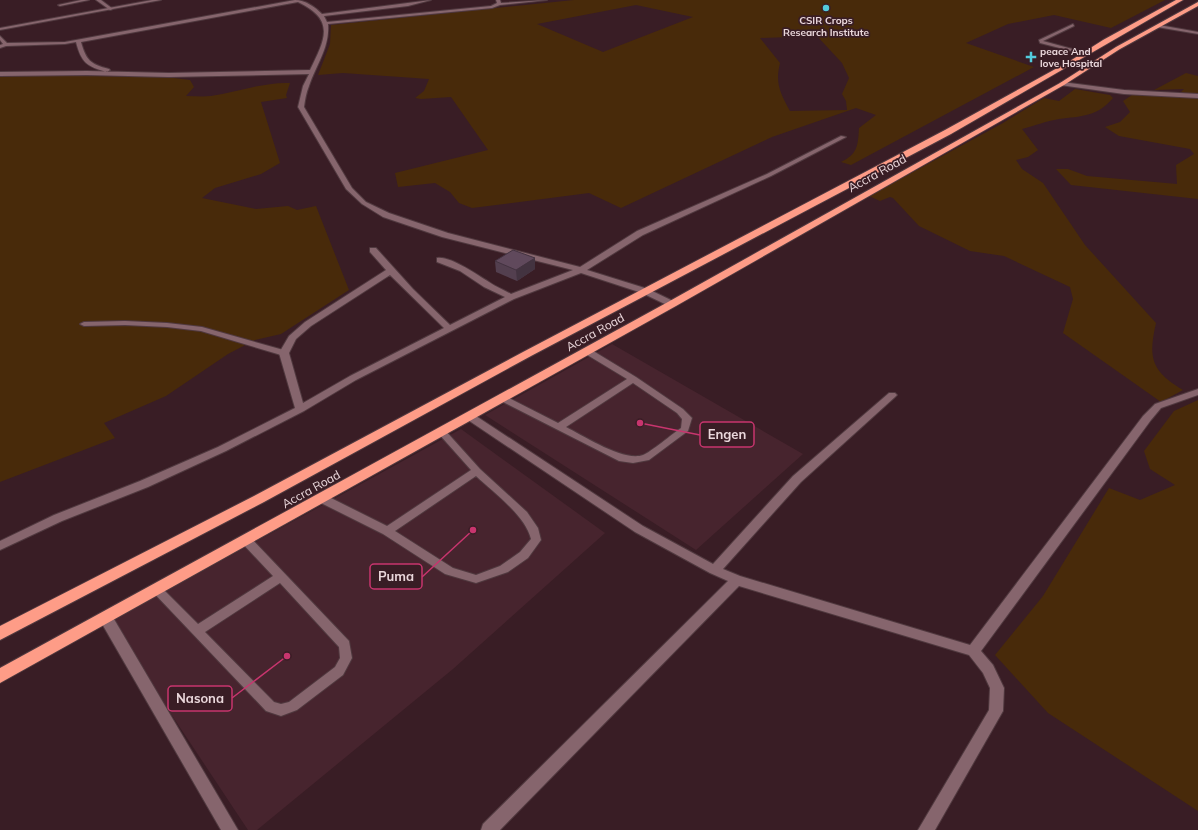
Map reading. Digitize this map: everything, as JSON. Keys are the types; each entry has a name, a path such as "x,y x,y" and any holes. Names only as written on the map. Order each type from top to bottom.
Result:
{"highway":[{"name":"Accra Road","path":"0,633 259,499 645,291 948,132 1085,54 1105,41 1180,0"},
{"name":"Accra Road","path":"0,676 672,304 1062,84 1118,48 1198,4"}],"street":[{"path":"0,29 159,0"},
{"path":"0,47 6,45 45,44 78,40 298,0 321,15 326,23 324,48 311,72 303,94 301,107 349,189 364,203 386,215 445,236 581,270 645,291 672,304"},
{"path":"321,15 429,0"},
{"path":"326,23 492,7 499,2 546,0"},
{"path":"1159,26 1198,33"},
{"path":"0,37 6,45"},
{"path":"78,40 82,57 88,64 99,69 124,74"},
{"path":"0,74 169,75 311,72"},
{"path":"1062,84 1098,90 1198,96"},
{"path":"0,546 58,518 144,484 222,449 300,409 353,378 512,297 581,270 640,233 769,174 843,137"},
{"path":"373,250 390,270 428,309 450,329"},
{"path":"440,260 463,269 487,285 512,297"},
{"path":"300,409 284,353 292,338 308,324 390,270"},
{"path":"973,652 1147,418 1158,406 1198,392"},
{"path":"714,570 797,478 892,395"},
{"path":"469,416 639,529 714,570 737,580 973,652 988,669 997,688 996,711 926,830"},
{"path":"489,830 737,580"},
{"path":"106,618 230,830"}],"lane":[{"path":"60,4 87,0"},
{"path":"98,0 111,9"},
{"path":"1073,25 1041,41 1042,43 1085,54"},
{"path":"84,324 139,324 202,329 284,353"},
{"path":"502,398 619,458 633,460 646,458 685,429 687,418 680,411 633,379 587,351"},
{"path":"558,427 633,379"},
{"path":"321,498 356,514 387,531 449,571 476,579 504,569 524,555 536,540 533,528 522,515 477,471 441,431"},
{"path":"387,531 477,471"},
{"path":"157,590 270,707 281,710 293,706 339,671 346,658 345,645 246,540"},
{"path":"197,631 281,577"}],"shaded area":[{"path":"574,0 1165,0 1111,28 1054,15 1008,24 966,43 1034,67 851,165 841,162 851,156 854,152 857,144 859,128 876,115 856,108 772,137 621,208 589,193 472,208 459,203 450,192 435,183 398,187 395,173 488,150 451,97 415,98 424,91 429,79 343,73 318,75 330,44 331,25","holes":["636,5 693,17 603,52 537,24","817,36 842,63 849,78 842,94 846,101 847,110 790,111 779,88 778,76 780,63 760,38"]},
{"path":"1186,73 1198,76 1198,199 1071,185 1056,169 1068,169 1087,176 1177,184 1176,165 1194,154 1190,149 1119,136 1105,127 1120,122 1130,112 1123,101 1132,95 1177,96 1184,89 1154,90"},
{"path":"0,75 166,77 190,80 194,87 186,96 211,96 270,84 290,83 286,95 287,98 261,102 280,163 261,174 215,188 202,198 256,209 288,206 297,210 316,206 349,290 281,334 255,340 228,354 166,396 104,423 115,438 0,482"},
{"path":"1075,89 1110,95 1113,98 1101,109 1095,112 1082,116 1054,120 1022,129 1038,150 1028,157 1016,160 1022,169 1043,183 1085,245 1156,323 1152,346 1154,362 1158,370 1164,376 1183,390 1161,402 1063,333 1073,299 1070,287 1004,256 970,251 919,226 893,198 890,197 880,201 869,196 1003,123 1044,98 1059,101"},
{"path":"612,344 803,454 696,550 485,415"},
{"path":"1198,400 1198,811 1048,713 995,655 1043,596 1109,488 1140,500 1175,485 1150,469 1144,451 1174,411"},
{"path":"461,429 605,533 453,669 257,830 248,830 110,622"}],"building":[{"path":"513,250 535,258 516,270 495,261"}],"place":[{"name":"CSIR Crops Research Institute","path":"826,8"},
{"name":"peace And love Hospital","path":"1031,57"},
{"name":"Engen","path":"640,423"},
{"name":"Puma","path":"473,530"},
{"name":"Nasona","path":"287,656"}]}
